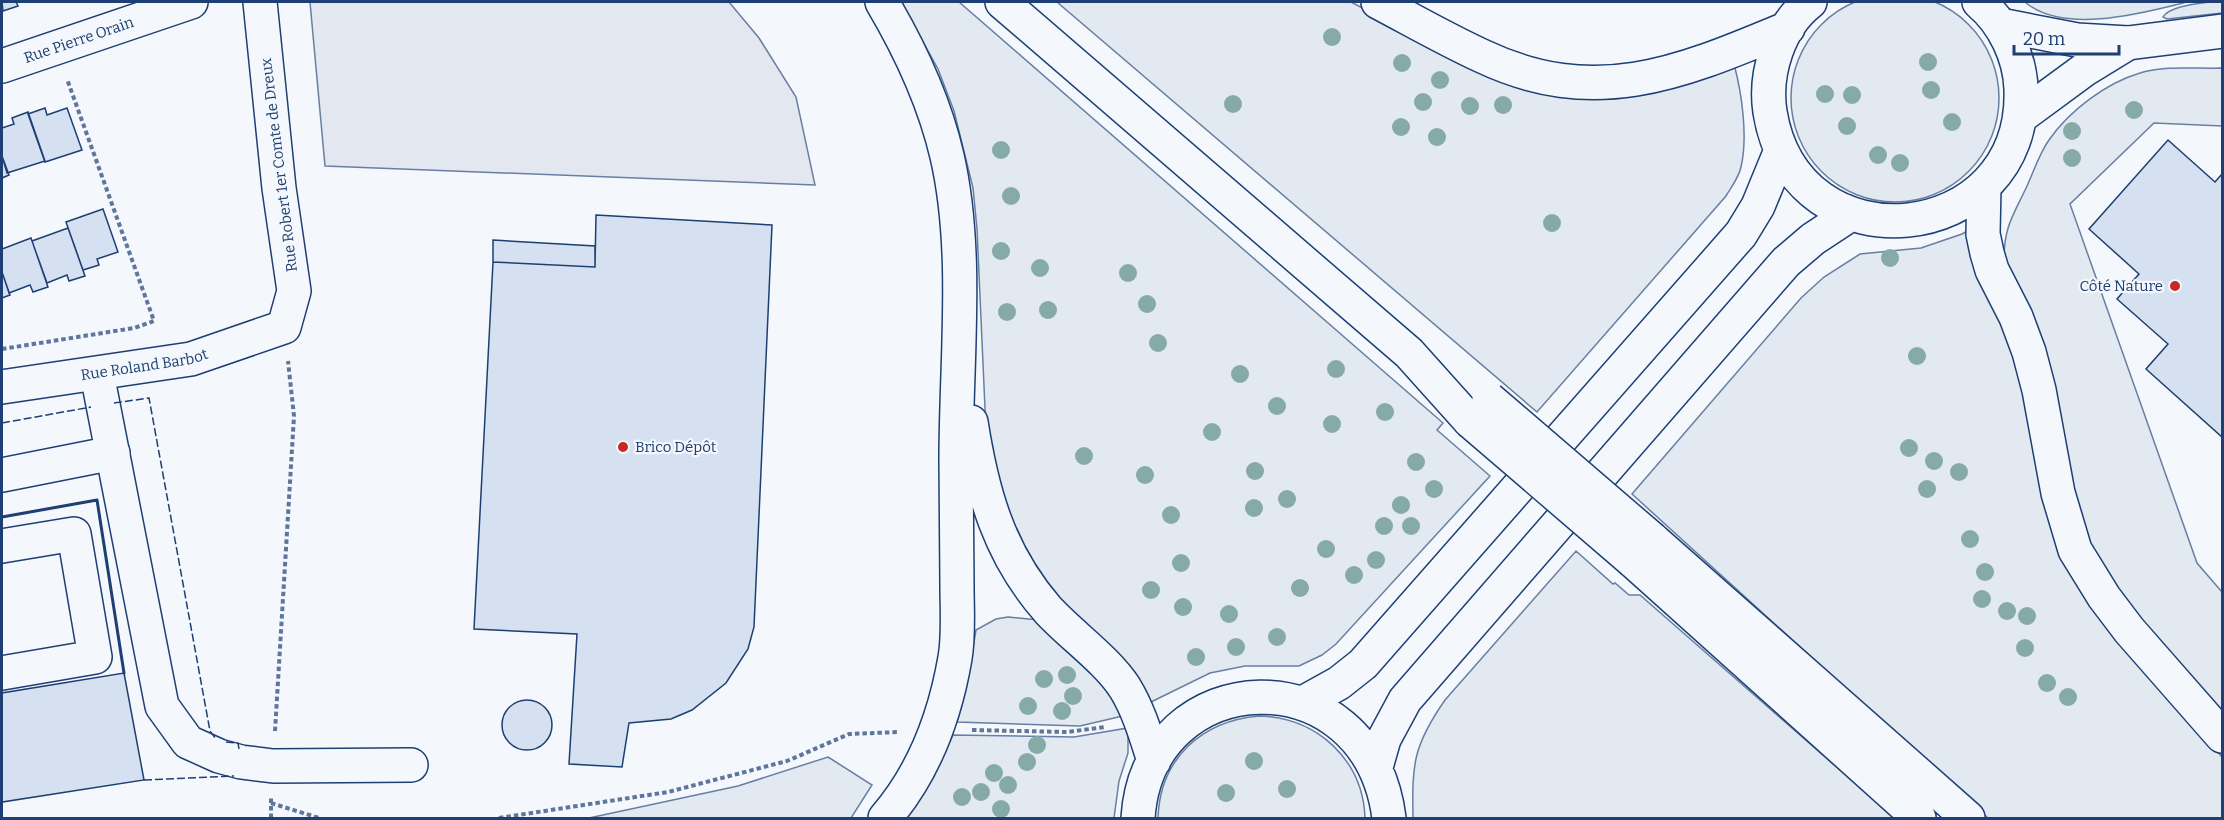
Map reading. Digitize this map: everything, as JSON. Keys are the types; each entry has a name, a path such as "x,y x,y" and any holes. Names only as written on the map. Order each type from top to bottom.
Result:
{"main road":[{"name":"Rue Pierre Orain","path":"2,66 191,2"},
{"name":"Rue Robert 1er Comte de Dreux","path":"260,2 279,188 294,291 284,327"},
{"path":"882,2 909,47 927,90 947,157 957,242 958,332 956,656 936,730 918,769 885,819"},
{"path":"1002,2 1409,353 1968,819"},
{"path":"1377,2 1484,57 1524,72 1579,82 1632,80 1670,73 1710,60 1788,28"},
{"path":"1810,2 1788,28 1774,58 1770,75 1768,100 1781,150 1789,164 1810,189 1829,203 1851,214 1875,220 1898,222 1922,219 1945,212 1966,201 1984,186 2001,165 2013,142 2020,117 2020,79 2009,42 1989,13"},
{"path":"1989,13 2077,40 2128,43 2223,32"},
{"path":"2020,117 2084,70 2128,43"},
{"path":"1303,703 1327,691 1363,664 1741,234 1761,200 1781,150"},
{"path":"1984,186 1983,234 1987,253 1992,270 2016,317 2029,352 2039,390 2058,493 2075,550 2104,597 2129,630 2223,736"},
{"path":"1376,767 1384,739 1398,710 1456,639 1786,262 1813,239 1851,214"},
{"name":"Rue Roland Barbot","path":"2,387 191,359 284,327"},
{"path":"958,332 976,456 986,499 1001,536 1021,574 1048,609 1124,687 1139,716 1154,760"},
{"path":"98,374 162,706 188,742 219,756 241,762 273,766 411,765"},
{"path":"2,475 112,453"},
{"path":"2,546 74,534 95,657 2,673"},
{"path":"1643,550 1919,819"},
{"path":"1138,819 1143,787 1154,760 1179,729 1197,715 1230,701 1267,697 1303,703 1330,716 1344,726 1368,753 1376,767 1384,791 1389,819"}],"path":[{"path":"2,349 134,328 154,321 56,47"},
{"path":"270,819 294,416 284,327"},
{"path":"500,819 668,792 787,761 849,734 936,730 1080,731 1112,726 1139,716"},
{"path":"271,802 319,819"}],"shaded area":[{"path":"1895,-6 1915,-4 1935,2 1961,18 1975,32 1991,58 1997,78 1999,98 1997,118 1991,138 1975,164 1961,178 1935,194 1915,200 1895,202 1875,200 1855,194 1829,178 1815,164 1799,138 1793,118 1791,98 1793,78 1799,58 1815,32 1829,18 1855,2 1875,-4"},
{"path":"310,2 729,2 759,38 796,97 815,185 325,166"},
{"path":"901,2 959,2 1443,423 1437,430 1490,476 1336,644 1322,655 1299,666 1245,666 1210,673 1149,703 1072,616 1036,571 1004,505 986,431 977,229 973,188 954,111 938,69"},
{"path":"1057,2 1351,2 1420,38 1515,82 1734,64 1743,116 1744,142 1741,167 1726,196 1537,412"},
{"path":"2025,2 2187,2 2126,16 2081,19 2041,12"},
{"path":"2210,2 2222,2 2222,13 2167,19 2163,17 2171,10"},
{"path":"2170,68 2222,68 2222,126 2154,123 2070,204 2197,563 2222,592 2222,719 2133,616 2089,550 2004,259 2004,248 2011,221 2045,145 2057,129 2089,99 2114,84 2140,73"},
{"path":"1974,227 2024,372 2044,485 2158,682 2222,757 2222,818 1988,818 1632,494 1801,298 1824,277 1860,254 1921,248 1962,234"},
{"path":"1576,551 1629,595 1640,595 1895,818 1413,818 1414,769 1421,743 1434,716 1445,700"},
{"path":"1008,617 1039,620 1096,671 1127,715 1080,726 957,722 966,689 976,630 996,619"},
{"path":"1259,716 1280,718 1300,724 1318,733 1333,746 1346,761 1356,778 1365,818 1158,818 1166,778 1188,747 1202,735 1219,726 1238,719"},
{"path":"1128,728 1128,753 1119,781 1114,818 902,818 938,766 953,735 1074,737"},
{"path":"828,757 872,785 851,818 589,818 738,786"}],"building":[{"path":"2,2 16,2 18,6 3,11"},
{"path":"45,108 47,115 67,108 82,150 45,162 28,114"},
{"path":"28,112 45,161 7,173 2,156 2,128 14,124 12,118"},
{"name":"Côté Nature","path":"2168,140 2215,182 2222,174 2222,437 2146,369 2168,344 2117,299 2139,274 2089,229"},
{"path":"2,156 9,175 2,178"},
{"path":"103,209 118,252 97,259 99,265 83,270 66,222"},
{"name":"Brico Dépôt","path":"596,215 772,225 754,627 748,649 726,683 692,710 671,719 629,723 622,767 569,764 577,634 474,629 493,262 595,267"},
{"path":"68,228 85,276 69,281 67,275 47,283 32,241"},
{"path":"31,238 48,287 33,292 30,285 9,293 2,272 2,249"},
{"path":"493,240 595,246 595,267 493,262"},
{"path":"2,272 10,295 2,298"},
{"path":"124,673 144,780 2,802 2,693"},
{"path":"527,700 536,702 547,711 552,725 550,734 541,745 527,750 518,748 507,739 502,725 504,716 513,705"}],"fence":[{"path":"114,403 149,398 210,731 216,739"},
{"path":"2,423 91,407"},
{"path":"226,742 238,743 239,749"},
{"path":"144,780 234,776"}],"wall":[{"path":"2,517 97,500 124,673"}],"place":[{"name":"Côté Nature","path":"2175,286"},
{"name":"Brico Dépôt","path":"623,447"}]}
